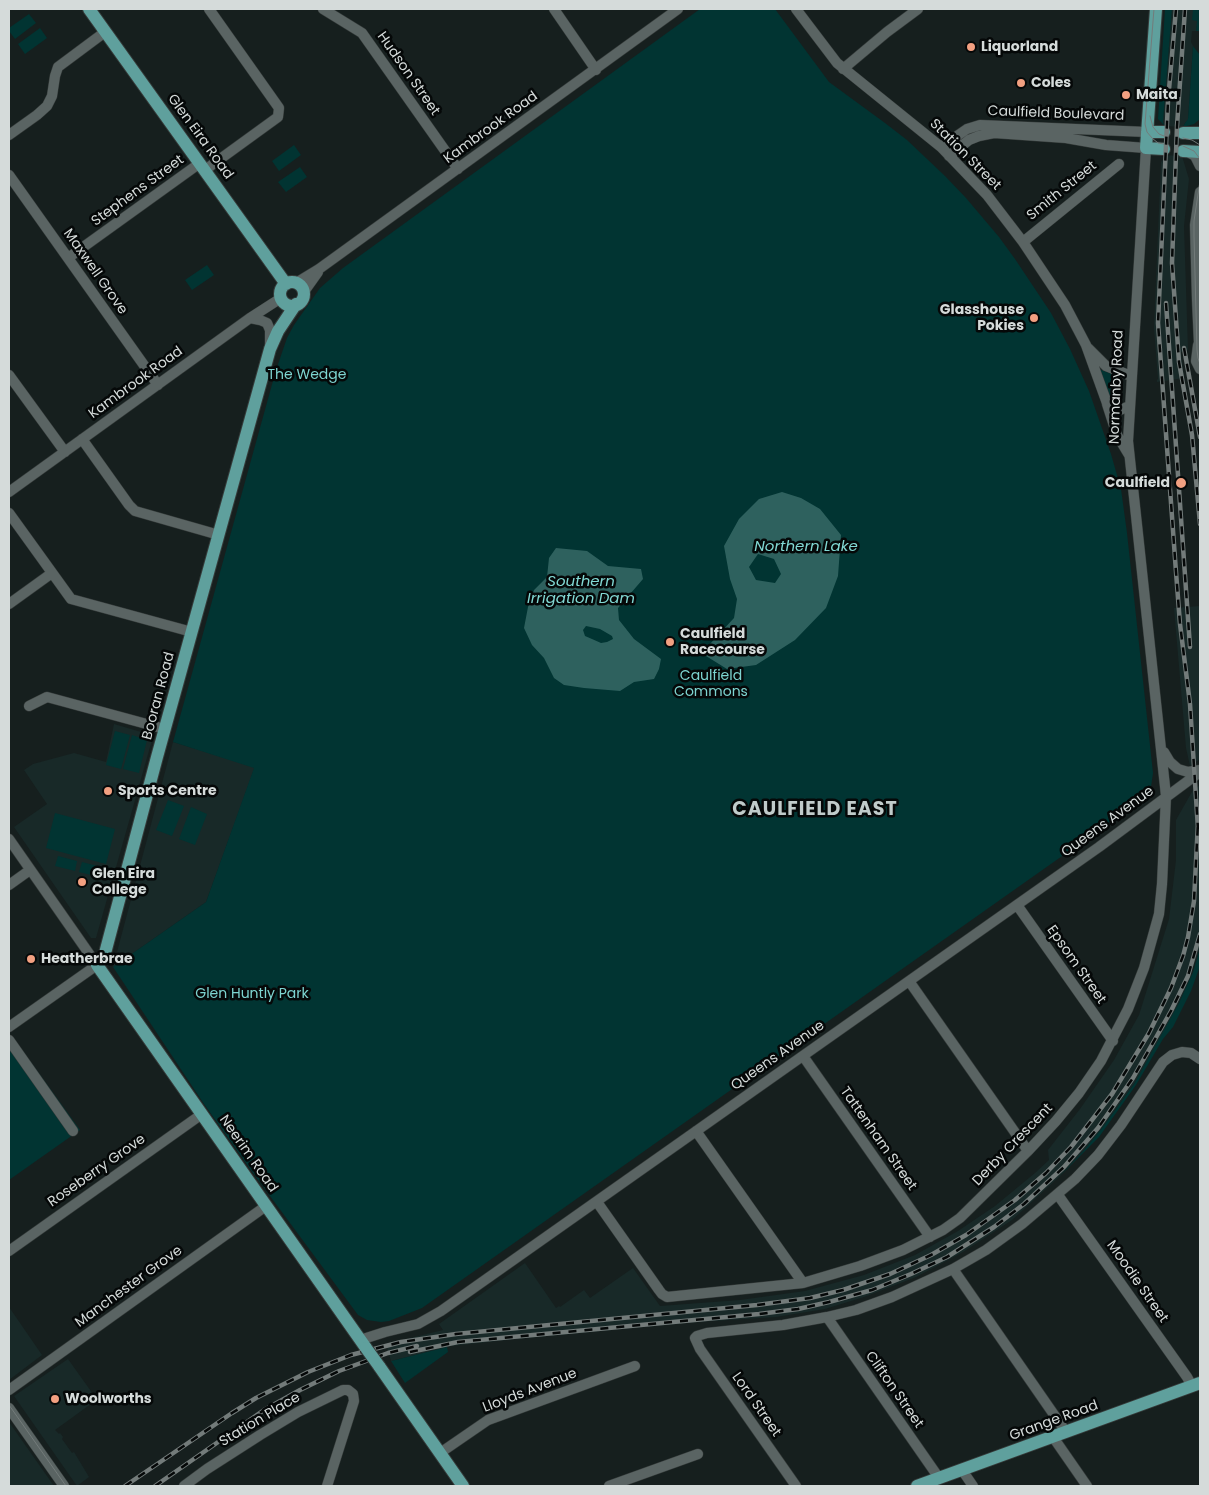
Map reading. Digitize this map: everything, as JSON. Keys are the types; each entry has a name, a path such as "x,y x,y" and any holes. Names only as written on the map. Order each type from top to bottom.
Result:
{"main road":[{"name":"Glen Eira Road","path":"89,9 202,167 295,291"},
{"name":"Normanby Road","path":"1146,148 1156,9"},
{"path":"1147,132 1164,132"},
{"path":"1146,148 1164,149"},
{"path":"1183,151 1200,152"},
{"path":"282,300 289,305 295,291"},
{"name":"Booran Road","path":"97,965 104,956 270,349 278,331 295,291 280,292 282,300 278,331"},
{"name":"Neerim Road","path":"97,965 463,1486"},
{"name":"Grange Road","path":"917,1486 1196,1385"}],"street":[{"name":"Stephens Street","path":"68,258 278,117 279,108 209,9"},
{"name":"Hudson Street","path":"323,9 362,33 458,169"},
{"path":"554,9 596,70"},
{"name":"Kambrook Road","path":"295,291 320,269 678,9"},
{"name":"Station Street","path":"796,9 831,57 843,69 941,147 987,195 1023,242 1056,290 1086,345 1117,435 1130,456"},
{"path":"843,69 879,38 918,9"},
{"path":"9,135 48,106 58,67 105,32"},
{"name":"Caulfield Boulevard","path":"941,147 967,129 980,125 1147,132"},
{"name":"Caulfield Boulevard","path":"949,156 969,140 994,133 1066,138 1115,146 1146,148"},
{"name":"Normanby Road","path":"1146,148 1128,438 1166,796"},
{"path":"1183,151 1194,155 1200,166"},
{"name":"Smith Street","path":"1023,242 1119,164"},
{"name":"Maxwell Grove","path":"9,175 158,385"},
{"path":"1200,192 1195,226 1199,347 1196,361 1200,369"},
{"name":"Kambrook Road","path":"9,492 250,318 282,300"},
{"path":"250,318 264,321 269,327 270,349"},
{"name":"Station Street","path":"1086,345 1106,366 1132,376"},
{"path":"9,375 65,452"},
{"path":"1107,403 1111,409 1116,411 1130,406"},
{"path":"82,439 128,506 135,511 219,535"},
{"path":"9,513 71,599 192,632"},
{"path":"9,604 52,573"},
{"path":"29,706 47,697 166,729"},
{"path":"1161,746 1170,762 1176,768 1188,772 1200,771"},
{"name":"Queens Avenue","path":"363,1344 418,1324 434,1316 1017,905 1122,830 1130,822 1200,771"},
{"name":"Derby Crescent","path":"596,1202 659,1290 669,1297 803,1284 894,1253 930,1237 960,1218 1056,1122 1079,1093 1112,1041 1137,989 1159,914 1166,796"},
{"name":"Neerim Road","path":"9,839 97,965"},
{"path":"9,885 30,870"},
{"name":"Epsom Street","path":"1017,905 1112,1041"},
{"name":"Booran Road","path":"9,1026 97,965"},
{"path":"909,981 1028,1151"},
{"path":"9,1040 73,1131"},
{"path":"827,1318 892,1297 953,1269 1003,1238 1058,1195 1092,1161 1110,1140 1163,1062 1172,1055 1182,1052 1191,1053 1200,1059"},
{"name":"Tattenham Street","path":"802,1056 930,1237"},
{"name":"Roseberry Grove","path":"9,1251 202,1114"},
{"path":"696,1131 803,1284"},
{"name":"Moodie Street","path":"1058,1195 1187,1377 1196,1385"},
{"name":"Manchester Grove","path":"9,1390 266,1206"},
{"path":"953,1269 1066,1432"},
{"name":"Lord Street","path":"796,1486 700,1349 695,1338 707,1333 827,1318"},
{"name":"Clifton Street","path":"827,1318 939,1478"},
{"name":"Lloyds Avenue","path":"440,1453 488,1420 635,1366"},
{"name":"Station Place","path":"192,1484 260,1435 298,1412 345,1390 349,1390 354,1394 354,1402 327,1486"},
{"path":"9,1408 64,1486"},
{"path":"1053,1437 1087,1486"},
{"path":"609,1486 698,1454"},
{"path":"962,1470 973,1486"}],"shaded area":[{"path":"1172,9 1195,9 1193,10 1198,21 1196,31 1192,31 1191,42 1193,46 1188,120 1183,127 1165,126 1163,122"},
{"path":"1164,155 1182,156 1189,179 1184,226 1188,350 1181,352 1184,378 1157,382 1154,328 1161,162"},
{"path":"1200,606 1200,759 1190,766 1186,748 1174,608"},
{"name":"Glen Eira College","path":"114,724 148,734 152,740 96,938 91,938 14,827 47,804 24,770 33,764 74,753 106,762"},
{"name":"Glen Eira College","path":"173,742 255,767 206,902 113,967"},
{"path":"1200,785 1200,948 1186,988 1170,1021 1134,1084 1102,1128 1059,1177 1012,1220 963,1252 916,1277 864,1297 825,1309 776,1317 697,1322 451,1346 391,1361 386,1344 443,1330 439,1324 525,1263 556,1308 584,1290 590,1298 633,1268 660,1306 740,1300 805,1291 864,1275 915,1255 958,1231 995,1206 1049,1160 1048,1150 1080,1109 1114,1060 1139,1015 1169,919 1176,860 1176,820 1193,790"},
{"path":"9,1307 42,1355 9,1380"},
{"name":"Woolworths","path":"68,1359 93,1394 95,1401 55,1430 63,1437 62,1439 72,1453 74,1452 89,1477 77,1486 14,1396"},
{"path":"9,1422 54,1486 9,1486"}],"green space":[{"name":"Caulfield Racecourse","path":"700,9 775,9 829,82 907,140 966,198 999,237 1051,313 1089,391 1121,489 1153,773 1150,794 422,1308 389,1321 367,1320 358,1315 253,1173 204,1104 113,967 206,902 254,768 173,742 276,370 287,338 294,325 320,288 343,268"},
{"path":"1165,9 1172,9 1163,122 1165,126 1158,119"},
{"path":"1200,9 1200,31 1196,31 1197,21 1192,20 1193,10"},
{"path":"29,14 36,23 15,39 9,28"},
{"path":"40,28 47,38 25,54 18,44"},
{"path":"1193,46 1200,55 1200,119 1194,124 1183,127 1188,119"},
{"path":"294,145 301,155 279,171 272,161"},
{"path":"300,167 307,177 286,192 278,182"},
{"path":"207,265 214,275 192,290 185,280"},
{"path":"1097,368 1121,378 1121,400 1119,404 1113,405"},
{"path":"115,731 130,735 121,769 106,765"},
{"path":"132,735 147,740 139,773 123,769"},
{"path":"168,800 184,806 172,836 156,830"},
{"path":"191,807 207,814 195,845 179,839"},
{"path":"55,813 115,829 106,864 46,848"},
{"path":"58,856 77,861 75,871 55,866"},
{"path":"82,862 101,867 99,877 79,872"},
{"path":"1200,948 1200,966 1191,991 1173,1027 1163,1039 1136,1085 1099,1137 1059,1177 1102,1128 1134,1084 1179,1003 1193,972"},
{"path":"13,1037 80,1130 9,1180 9,1040"},
{"path":"447,1347 448,1352 405,1383 391,1361"}],"water":[{"name":"Northern Lake","path":"782,492 801,498 820,509 841,535 838,576 826,608 795,640 756,665 727,669 706,656 710,644 734,618 737,599 730,579 724,546 739,519 759,499","holes":["758,554 774,559 781,574 775,583 756,580 749,567"]},
{"name":"Southern Irrigation Dam","path":"556,548 587,551 608,566 641,569 643,579 618,608 619,620 634,639 661,659 654,679 634,682 620,691 564,685 554,678 544,658 532,645 524,628 534,590 547,577 549,558","holes":["586,626 600,629 612,636 613,639 601,643 585,636 583,630"]}],"tram line":[{"path":"1154,9 1145,124 1147,132 1152,138 1158,143 1164,144"},
{"path":"1150,116 1153,127 1159,134 1164,136"},
{"path":"1183,138 1192,140 1200,145"},
{"path":"1183,146 1194,151 1200,159"},
{"path":"1200,181 1194,221 1197,350 1200,364"},
{"path":"9,1405 66,1486"}],"railway":[{"path":"1176,9 1168,101 1158,323 1180,624 1190,704 1198,829"},
{"path":"1185,9 1177,126 1172,263 1179,362 1192,435 1200,524"},
{"path":"1166,303 1190,647"},
{"path":"1184,348 1200,437"},
{"path":"125,1486 256,1398 308,1372 351,1355 401,1342 456,1334 757,1305 810,1298 843,1290 890,1274 931,1255 966,1235 1015,1200 1046,1173 1071,1147 1112,1094 1149,1033 1171,988 1188,937 1194,901 1198,822"},
{"path":"410,1352 458,1342 798,1309 872,1290 947,1257 994,1227 1024,1204 1064,1167 1098,1128 1133,1078 1171,1011 1188,976 1200,934"},
{"path":"155,1486 264,1410 300,1390 339,1371 388,1353 417,1346"}],"place":[{"name":"Liquorland","path":"971,47"},
{"name":"Coles","path":"1021,83"},
{"name":"Maita","path":"1126,95"},
{"name":"Glasshouse Pokies","path":"1034,318"},
{"name":"Caulfield","path":"1181,483"},
{"name":"Caulfield Racecourse","path":"670,642"},
{"name":"Sports Centre","path":"108,791"},
{"name":"Glen Eira College","path":"82,882"},
{"name":"Heatherbrae","path":"31,959"},
{"name":"Woolworths","path":"55,1399"}],"district":[{"name":"CAULFIELD EAST","path":"815,810"}],"park label":[{"name":"The Wedge","path":"307,375"},
{"name":"Caulfield Commons","path":"711,684"},
{"name":"Glen Huntly Park","path":"252,994"}]}
